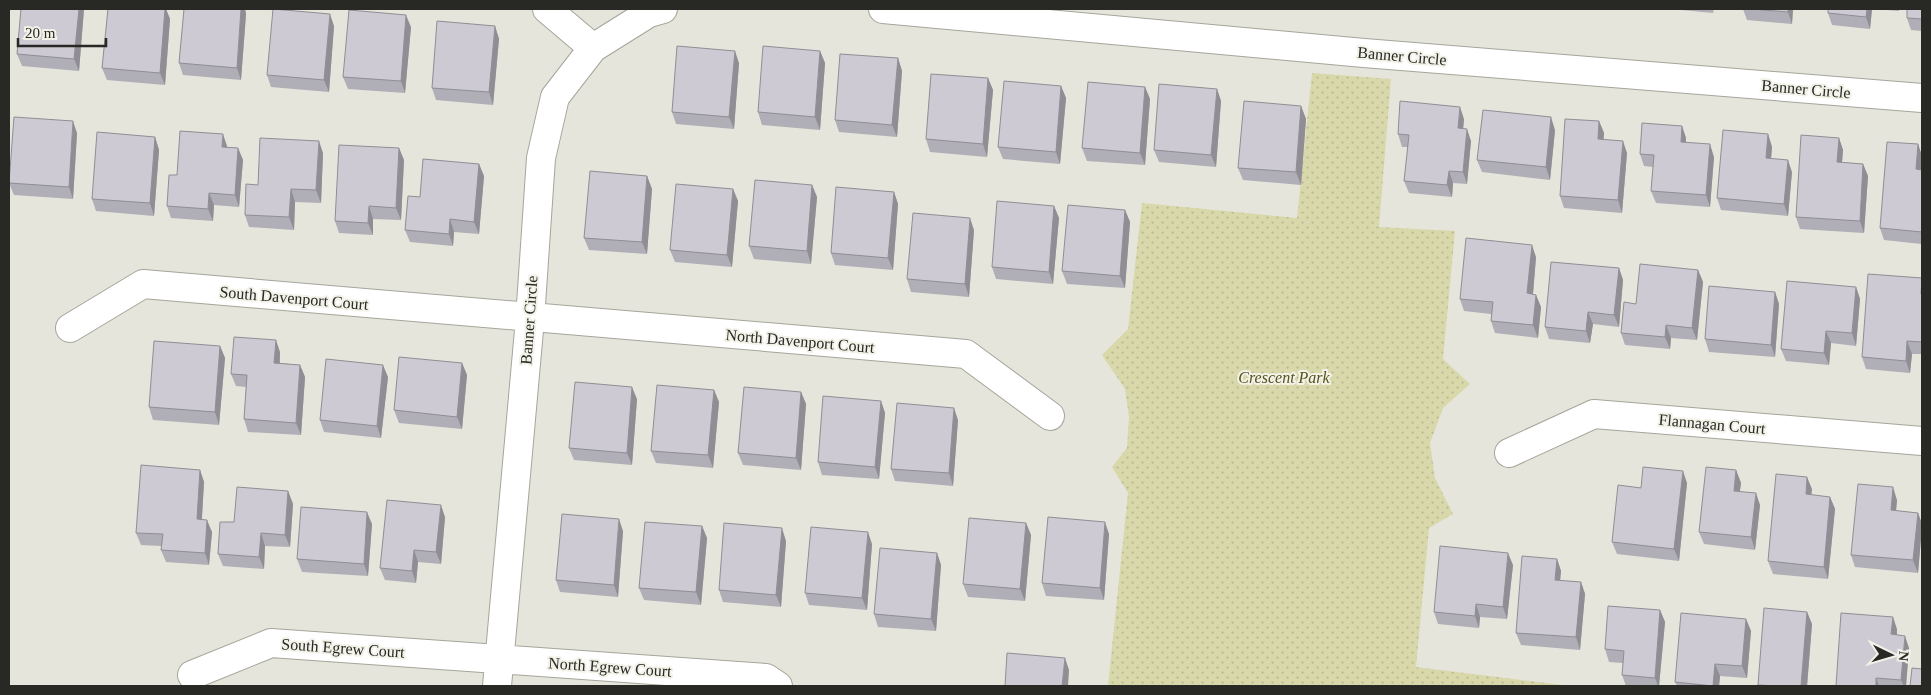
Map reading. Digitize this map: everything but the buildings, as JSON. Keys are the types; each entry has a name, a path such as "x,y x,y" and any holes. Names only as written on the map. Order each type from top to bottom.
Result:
{"street":[{"path":"547,9 594,48"},
{"name":"Banner Circle","path":"497,686 530,319 541,158 556,97 594,48 649,13 663,9"},
{"name":"Banner Circle","path":"883,9 1364,53 1922,98"},
{"name":"South Davenport Court","path":"70,328 143,284 530,319"},
{"name":"North Davenport Court","path":"530,319 966,354 1050,416"},
{"name":"Flannagan Court","path":"1509,453 1594,414 1922,441"},
{"name":"South Egrew Court","path":"192,675 271,643 500,658"},
{"name":"North Egrew Court","path":"500,658 766,678 778,686"}],"green space":[{"name":"Crescent Park","path":"1312,73 1391,79 1379,227 1455,231 1443,359 1470,384 1443,408 1430,443 1435,478 1453,514 1429,528 1416,667 1571,686 1108,686 1128,493 1112,467 1127,448 1129,417 1125,389 1102,355 1128,329 1142,203 1297,218"}]}
